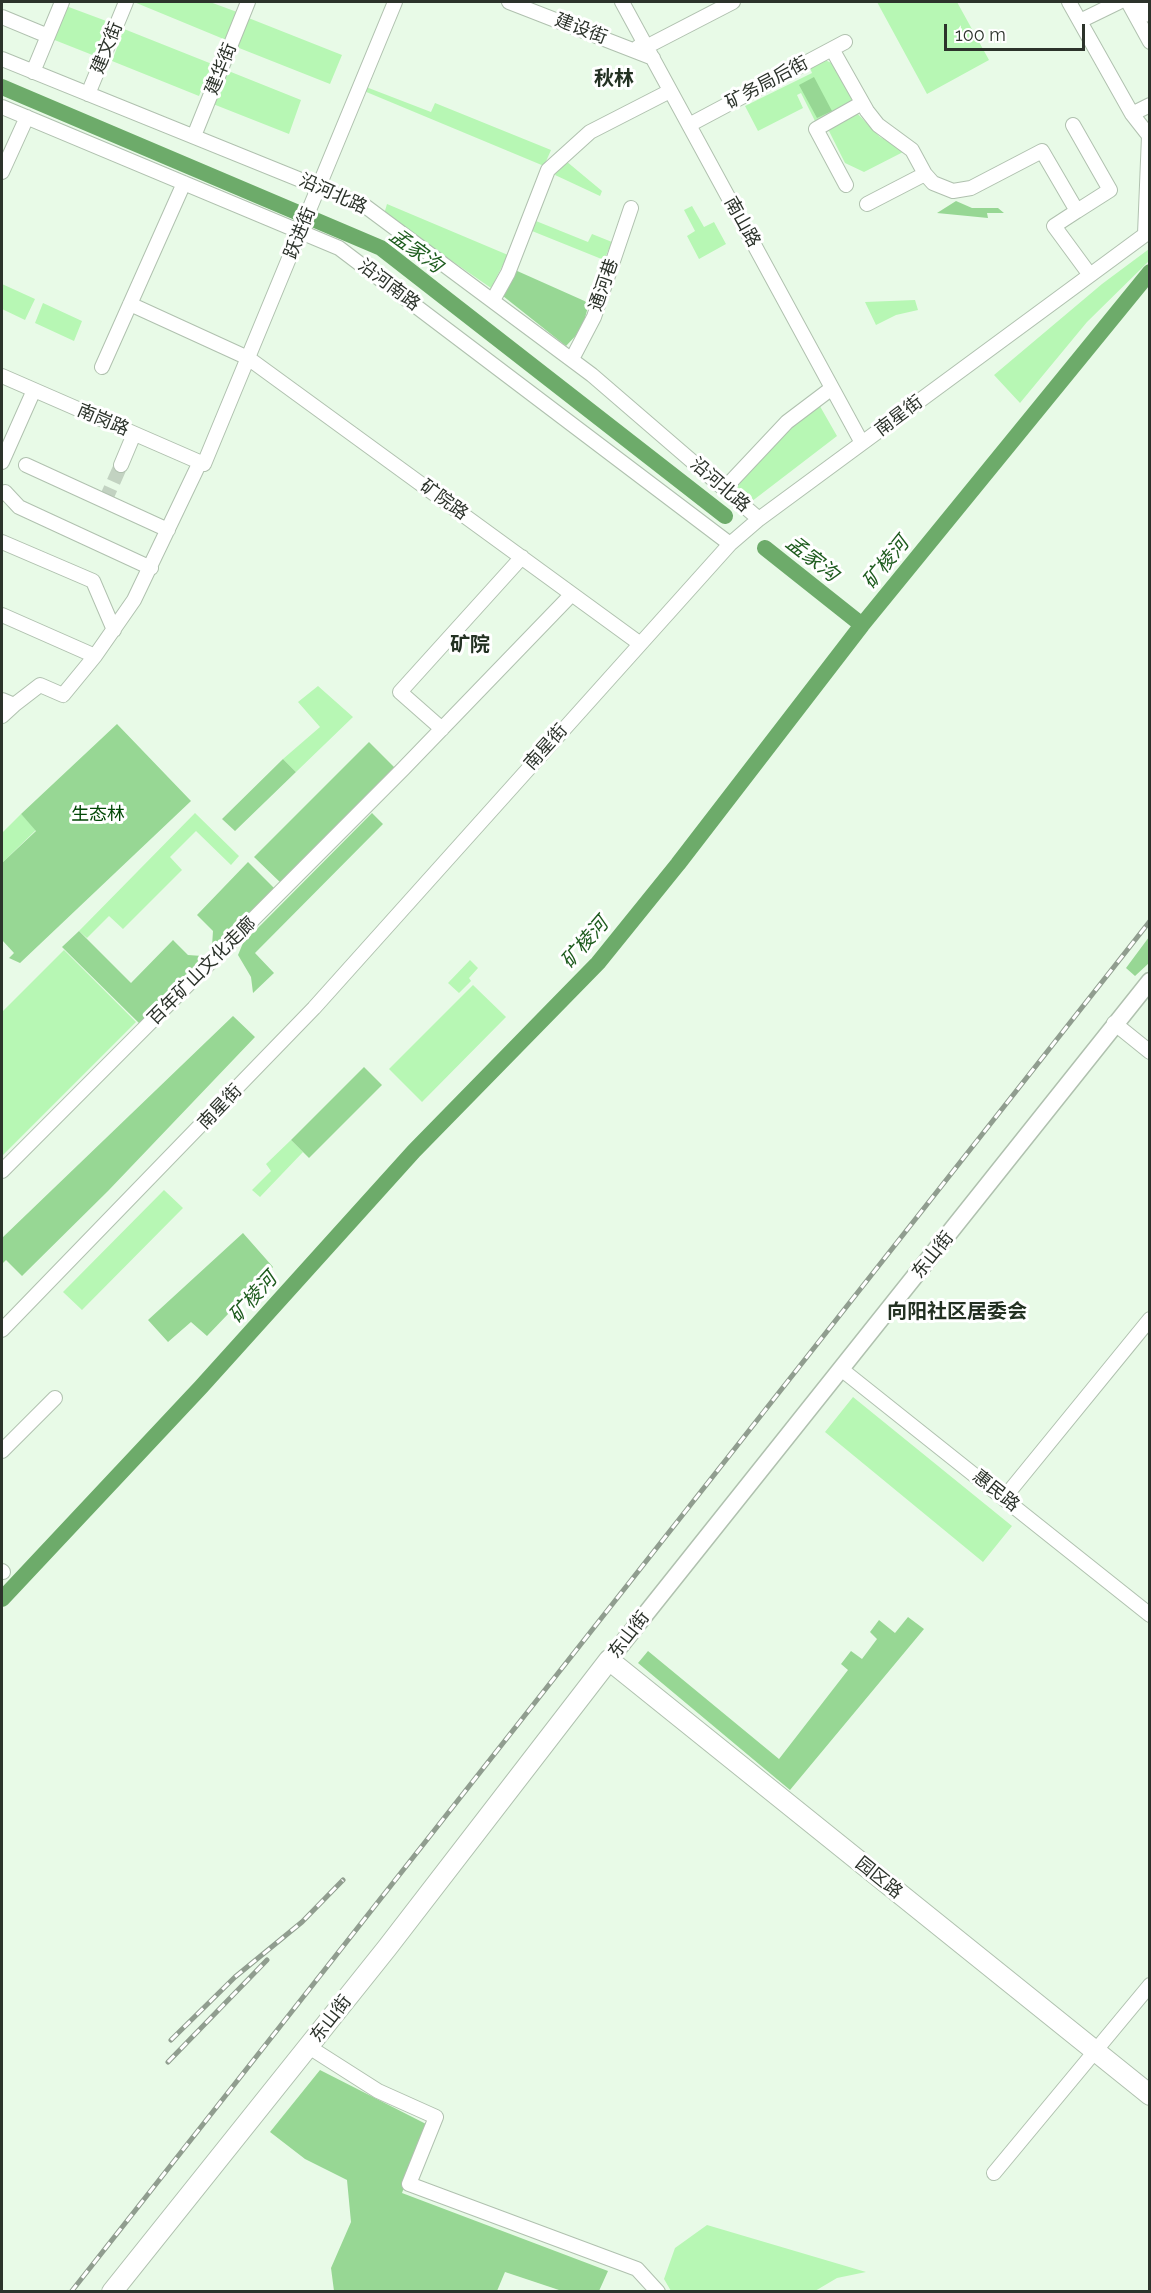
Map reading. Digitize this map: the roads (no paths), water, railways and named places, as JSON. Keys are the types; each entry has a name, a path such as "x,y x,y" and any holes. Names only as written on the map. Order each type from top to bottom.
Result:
{"highway":[{"name":"东山街","path":"112,2292 309,2047 609,1660"},
{"name":"园区路","path":"609,1660 1149,2095"}],"main road":[{"name":"东山街","path":"609,1660 1149,981"}],"street":[{"path":"33,72 62,2"},
{"name":"建文街","path":"88,94 126,2"},
{"name":"建华街","path":"194,136 249,2"},
{"name":"跃进街","path":"8,703 40,685 63,695 95,656 134,600 202,463 248,358 395,2"},
{"name":"建设街","path":"509,2 624,46 650,52"},
{"name":"南山路","path":"622,2 862,443"},
{"path":"650,52 733,2"},
{"path":"1069,2 1132,114 1149,137 1147,233"},
{"path":"1080,21 1119,2"},
{"path":"1128,2 1149,42"},
{"path":"1142,2 1149,15"},
{"path":"2,16 48,36"},
{"name":"矿务局后街","path":"689,125 845,42"},
{"path":"832,49 862,103 878,125 912,150 925,174 933,183 953,191 971,188 1042,151 1077,211"},
{"name":"沿河北路","path":"2,59 371,210 572,359 759,519"},
{"path":"493,300 508,273 548,170 590,132 670,91"},
{"path":"846,185 816,129 862,103"},
{"path":"1132,114 1149,105"},
{"name":"沿河南路","path":"2,107 301,229 339,248 730,544"},
{"path":"2,172 27,117"},
{"path":"1073,125 1110,190 1054,226 1090,275"},
{"path":"867,204 925,174"},
{"path":"102,367 184,183"},
{"name":"通河巷","path":"572,359 594,317 631,208"},
{"name":"南星街","path":"2,1330 314,1008 730,544 759,519 1147,233"},
{"name":"矿院路","path":"130,304 248,358 639,643"},
{"name":"南岗路","path":"2,376 202,463"},
{"path":"724,489 788,422 832,388"},
{"path":"2,462 34,390"},
{"path":"121,465 134,434"},
{"path":"26,465 168,530"},
{"path":"5,492 19,507 150,568"},
{"path":"2,542 93,581 114,630"},
{"path":"442,729 400,692 522,557"},
{"name":"百年矿山文化走廊","path":"2,1171 403,769 572,594"},
{"path":"2,615 95,656"},
{"path":"2,716 8,703"},
{"path":"1114,1023 1149,1052"},
{"path":"1004,1498 1149,1319"},
{"name":"惠民路","path":"842,1369 1149,1615"},
{"path":"2,1451 55,1398"},
{"path":"994,2173 1149,1985"},
{"path":"309,2047 378,2091 436,2117 409,2184 637,2269 658,2292"}],"waterway":[{"name":"孟家沟","path":"2,87 381,248 725,516"},
{"name":"矿棱河","path":"2,1599 201,1387 414,1151 598,963 678,864 862,625 1150,272"},
{"name":"孟家沟","path":"765,548 862,625"}],"tunnel":[{"path":"105,501 121,465"}],"railway":[{"path":"71,2292 1150,921"},
{"path":"171,2040 235,1977 302,1922 343,1880"},
{"path":"168,2062 267,1960"}],"district":[{"name":"秋林","path":"614,79"},
{"name":"矿院","path":"470,645"},
{"name":"向阳社区居委会","path":"957,1312"}],"park label":[{"name":"生态林","path":"98,815"}]}
